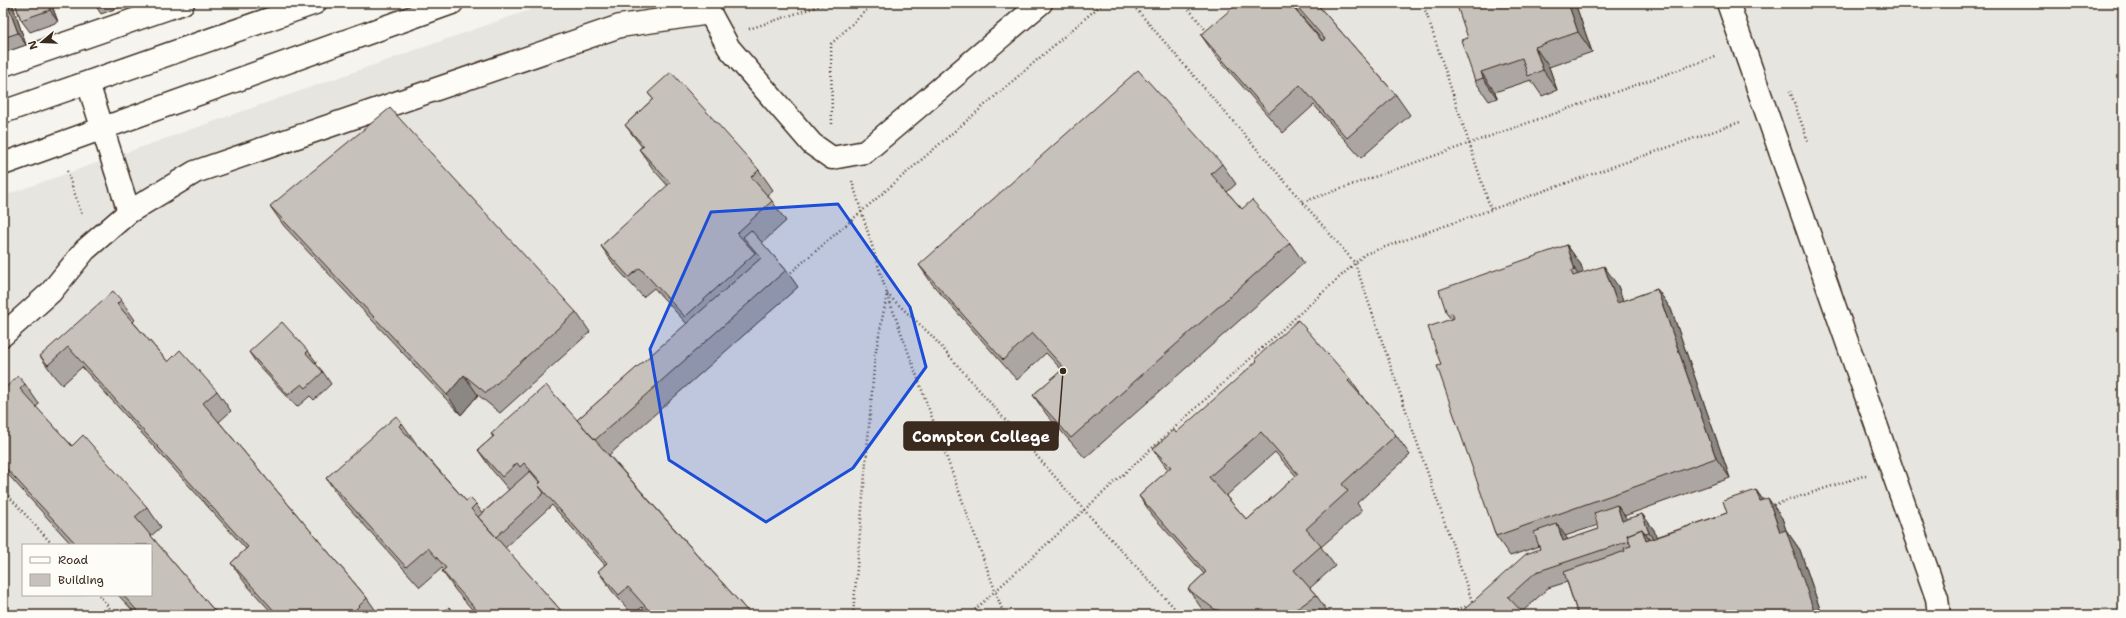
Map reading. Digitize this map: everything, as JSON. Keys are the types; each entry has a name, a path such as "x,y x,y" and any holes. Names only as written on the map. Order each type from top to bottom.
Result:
{"street":[{"path":"3,65 183,3"},
{"path":"3,112 315,3"},
{"path":"3,164 452,3"},
{"path":"3,335 51,292 85,250 129,212 195,172 620,26 709,8 728,48 812,144 832,158 865,152 1041,3"},
{"path":"1728,3 1938,598 1939,615"},
{"path":"88,82 129,212"}],"path":[{"path":"747,30 828,3"},
{"path":"832,129 831,44 874,3"},
{"path":"788,276 1103,3"},
{"path":"1130,3 1356,262 1474,604"},
{"path":"1184,3 1213,38"},
{"path":"1423,3 1491,210"},
{"path":"1303,202 1710,59"},
{"path":"969,615 1365,254 1734,124"},
{"path":"844,156 887,294 1004,615"},
{"path":"66,168 82,216"},
{"path":"887,294 931,335 1084,510 1181,615"},
{"path":"853,615 875,356 887,294"},
{"path":"1762,508 1872,473"},
{"path":"3,490 53,544"},
{"path":"100,596 115,615"},
{"path":"1442,615 1481,602"}],"highlighted area":[{"path":"838,204 910,307 926,367 853,468 766,522 669,460 650,349 711,212"}],"shaded area":[{"path":"549,3 2123,3 2123,615 3,615 3,196"}],"building":[{"path":"3,3 7,3 18,33 3,38"},
{"path":"15,3 47,3 50,10 21,20"},
{"path":"1238,3 1289,3 1322,41 1325,39 1294,3 1316,3 1396,95 1347,138 1300,85 1269,113 1201,35"},
{"path":"1456,3 1568,3 1578,32 1535,47 1543,70 1528,76 1522,58 1481,72 1483,78 1475,81 1461,40 1468,38"},
{"path":"1138,70 1222,164 1211,174 1242,209 1252,200 1290,243 1071,438 1033,395 1064,368 1032,333 1003,360 919,265"},
{"path":"671,72 759,170 751,177 772,201 737,233 755,253 685,317 640,268 629,277 601,246 670,183 639,149 644,146 625,125 653,99 648,93"},
{"path":"390,108 576,312 486,393 464,375 447,395 270,206"},
{"path":"751,230 786,270 595,440 577,420 761,258 743,237"},
{"path":"1567,245 1575,270 1571,271 1573,276 1604,266 1617,303 1657,289 1716,458 1496,536 1437,366 1441,365 1428,327 1454,318 1452,313 1447,314 1439,290"},
{"path":"113,291 121,300 117,304 168,362 180,350 217,391 203,403 367,598 350,615 278,615 231,563 248,547 68,347 48,365 40,356"},
{"path":"1298,320 1350,379 1348,381 1396,435 1342,484 1348,491 1306,529 1321,546 1294,570 1316,595 1300,607 1282,615 1235,615 1214,609 1188,589 1206,572 1139,496 1171,467 1153,449 1174,430 1176,433 1257,361 1255,359","holes":["1261,432 1298,474 1247,520 1209,477"]},
{"path":"282,322 308,351 306,353 323,372 306,388 302,384 288,395 249,352"},
{"path":"18,376 25,384 20,389 72,446 83,435 147,507 135,517 218,615 141,615 124,596 152,596 152,544 76,544 3,465 3,390"},
{"path":"546,385 751,615 653,615 628,587 619,595 598,571 607,563 538,485 541,482 524,463 520,467 517,463 502,477 478,450 494,436 491,434"},
{"path":"396,416 402,423 399,426 466,501 470,498 476,504 471,509 565,615 481,615 442,571 446,568 428,548 406,567 326,478"},
{"path":"530,471 540,483 538,485 544,493 496,537 478,517"},
{"path":"1756,490 1760,501 1768,498 1780,532 1786,530 1815,614 1597,615 1596,612 1589,615 1578,615 1564,572 1625,551 1624,548 1631,546 1627,535 1642,529 1646,541 1727,513 1723,501"},
{"path":"1617,505 1622,521 1642,514 1649,533 1646,534 1642,529 1627,535 1629,541 1536,572 1508,597 1525,615 1458,615 1526,554 1540,549 1534,532 1557,524 1563,541 1599,529 1594,513"},
{"path":"449,607 456,615 440,615"}],"place":[{"name":"Compton College","path":"1063,371"}]}
